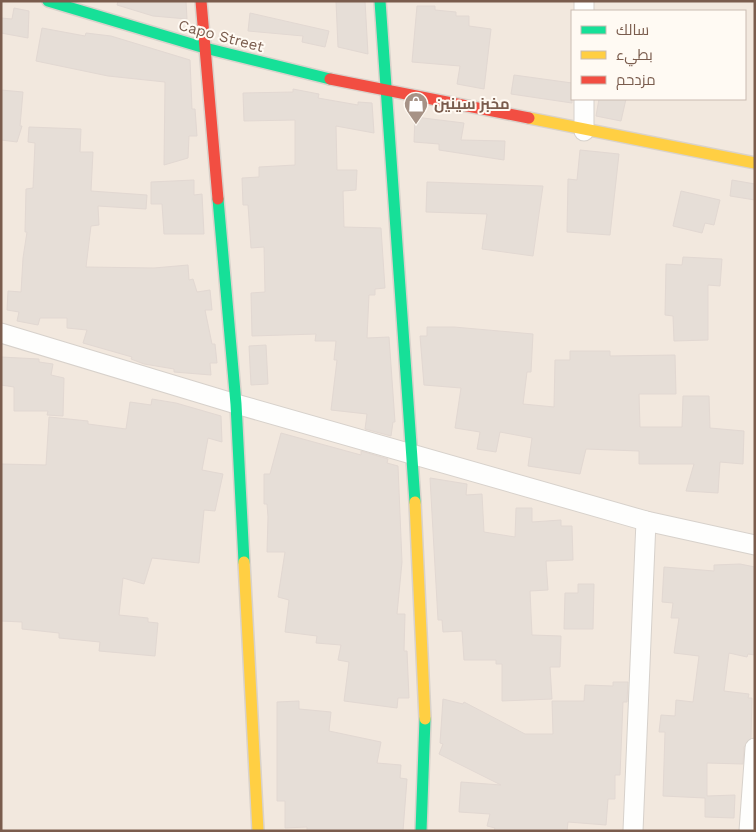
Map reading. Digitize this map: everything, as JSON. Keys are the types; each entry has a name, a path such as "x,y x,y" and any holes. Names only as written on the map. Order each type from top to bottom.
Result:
{"street":[{"name":"Capo Street","path":"48,1 205,48 387,91 755,164"},
{"path":"201,1 236,404 258,831"},
{"path":"380,1 413,453 425,710 422,831"},
{"path":"584,100 584,131"},
{"path":"1,333 236,404 646,521 755,544"},
{"path":"633,831 646,521"},
{"path":"749,831 755,748"}],"shaded area":[{"path":"1,1 755,1 755,831 1,831"}],"building":[{"path":"118,1 186,1 187,19 153,16 117,5"},
{"path":"336,1 365,1 368,54 338,47"},
{"path":"417,6 435,6 435,10 456,12 456,16 469,16 469,26 491,29 484,89 457,84 460,66 412,62"},
{"path":"14,8 29,11 28,38 1,33 1,18 12,19"},
{"path":"250,13 329,31 325,47 302,42 303,36 248,31"},
{"path":"42,28 85,36 86,33 111,36 190,60 192,109 195,109 197,136 189,136 188,158 164,165 165,82 108,76 36,61"},
{"path":"514,75 571,83 572,103 511,94"},
{"path":"293,89 319,94 318,98 358,105 358,102 372,103 374,133 336,126 337,170 357,170 356,190 343,191 344,227 381,228 385,288 375,289 375,295 369,295 367,338 389,337 395,422 393,422 391,436 365,429 367,414 331,410 337,360 334,360 336,341 315,341 316,334 252,336 251,293 265,292 264,247 251,248 248,205 243,205 242,178 259,177 259,167 295,165 295,120 244,121 243,93 293,92"},
{"path":"1,90 23,92 20,126 22,126 17,142 1,140"},
{"path":"599,100 626,100 621,121 596,116"},
{"path":"415,117 464,123 461,140 505,141 504,160 439,150 439,144 414,142"},
{"path":"29,127 81,129 80,152 93,152 91,191 147,195 146,209 98,206 99,225 91,226 86,267 154,268 188,265 189,280 193,279 197,292 210,290 212,310 205,310 212,344 215,344 217,363 210,363 211,375 174,372 174,369 144,364 131,359 132,357 83,343 87,330 67,328 67,318 40,318 38,325 17,321 19,312 7,310 8,291 21,292 27,232 25,232 26,189 33,188 35,143 28,142"},
{"path":"580,150 619,154 610,235 567,232 568,179 577,180"},
{"path":"194,180 194,195 202,194 204,234 164,234 162,204 151,204 151,182"},
{"path":"732,180 755,184 755,200 730,196"},
{"path":"427,182 543,186 533,256 482,249 487,214 426,212"},
{"path":"681,191 720,200 714,225 705,223 702,233 673,226"},
{"path":"683,257 722,259 720,286 708,285 708,340 674,341 673,316 665,315 666,264 682,265"},
{"path":"427,327 454,327 533,334 531,372 527,372 523,404 554,407 555,360 570,360 570,351 610,351 610,356 675,355 676,394 639,394 640,427 682,427 683,396 709,396 710,428 744,431 743,464 720,462 718,493 686,491 694,464 639,464 639,451 586,449 580,474 528,466 532,438 500,432 496,452 477,449 480,432 455,428 461,388 424,385 420,336 427,336"},
{"path":"266,345 268,384 251,385 249,346"},
{"path":"1,357 39,359 39,362 53,364 51,375 64,378 63,416 47,415 48,411 14,411 14,387 1,385"},
{"path":"152,399 176,403 221,416 222,442 208,438 202,470 223,474 215,511 204,510 199,563 152,558 144,584 123,578 119,615 148,618 148,622 158,623 155,656 99,651 100,642 59,638 59,633 22,629 22,622 1,621 1,464 46,465 49,417 88,421 88,424 126,429 130,402 151,405"},
{"path":"281,433 361,455 361,451 388,459 387,463 398,466 402,562 397,614 405,614 404,651 407,651 409,698 398,698 397,708 344,701 349,662 338,660 341,645 316,643 317,636 285,632 289,600 278,597 285,552 267,552 268,517 267,504 264,504 264,474 270,474"},
{"path":"430,478 467,484 466,495 482,494 484,532 515,537 516,508 532,508 532,522 561,520 561,526 572,526 573,560 546,561 548,590 530,591 532,635 561,636 560,667 550,667 552,699 502,701 502,664 496,664 496,660 464,660 462,631 443,632 442,620 438,620"},
{"path":"740,564 755,567 755,655 748,654 747,657 729,653 724,691 749,694 748,698 752,698 751,738 744,747 743,764 707,763 707,796 735,795 734,818 705,817 705,798 663,796 665,732 659,732 661,715 675,716 676,700 693,702 699,656 674,653 679,618 671,618 673,603 662,602 664,567 714,571 714,565"},
{"path":"578,584 594,584 593,629 564,629 565,593 578,593"},
{"path":"613,682 628,682 627,702 623,702 620,775 615,775 615,799 608,799 606,825 568,822 567,831 494,831 495,828 487,826 490,814 459,812 461,782 501,785 439,754 443,744 440,743 443,699 463,704 464,702 525,734 553,734 552,701 584,701 585,685 613,686"},
{"path":"299,701 299,709 331,712 329,731 381,742 377,763 401,765 400,778 407,779 403,831 307,831 307,827 285,828 285,801 277,801 277,702"}],"traffic: fast":[{"path":"48,1 205,48 330,79"},
{"path":"380,1 415,502"},
{"path":"218,199 236,404 244,562"},
{"path":"421,831 425,719"}],"traffic: slow":[{"path":"529,118 755,163"},
{"path":"415,502 425,719"},
{"path":"244,562 258,831"}],"traffic: jam":[{"path":"201,1 218,199"},
{"path":"330,79 529,118"}],"place":[{"name":"مخبز سينين","path":"416,125"}]}
